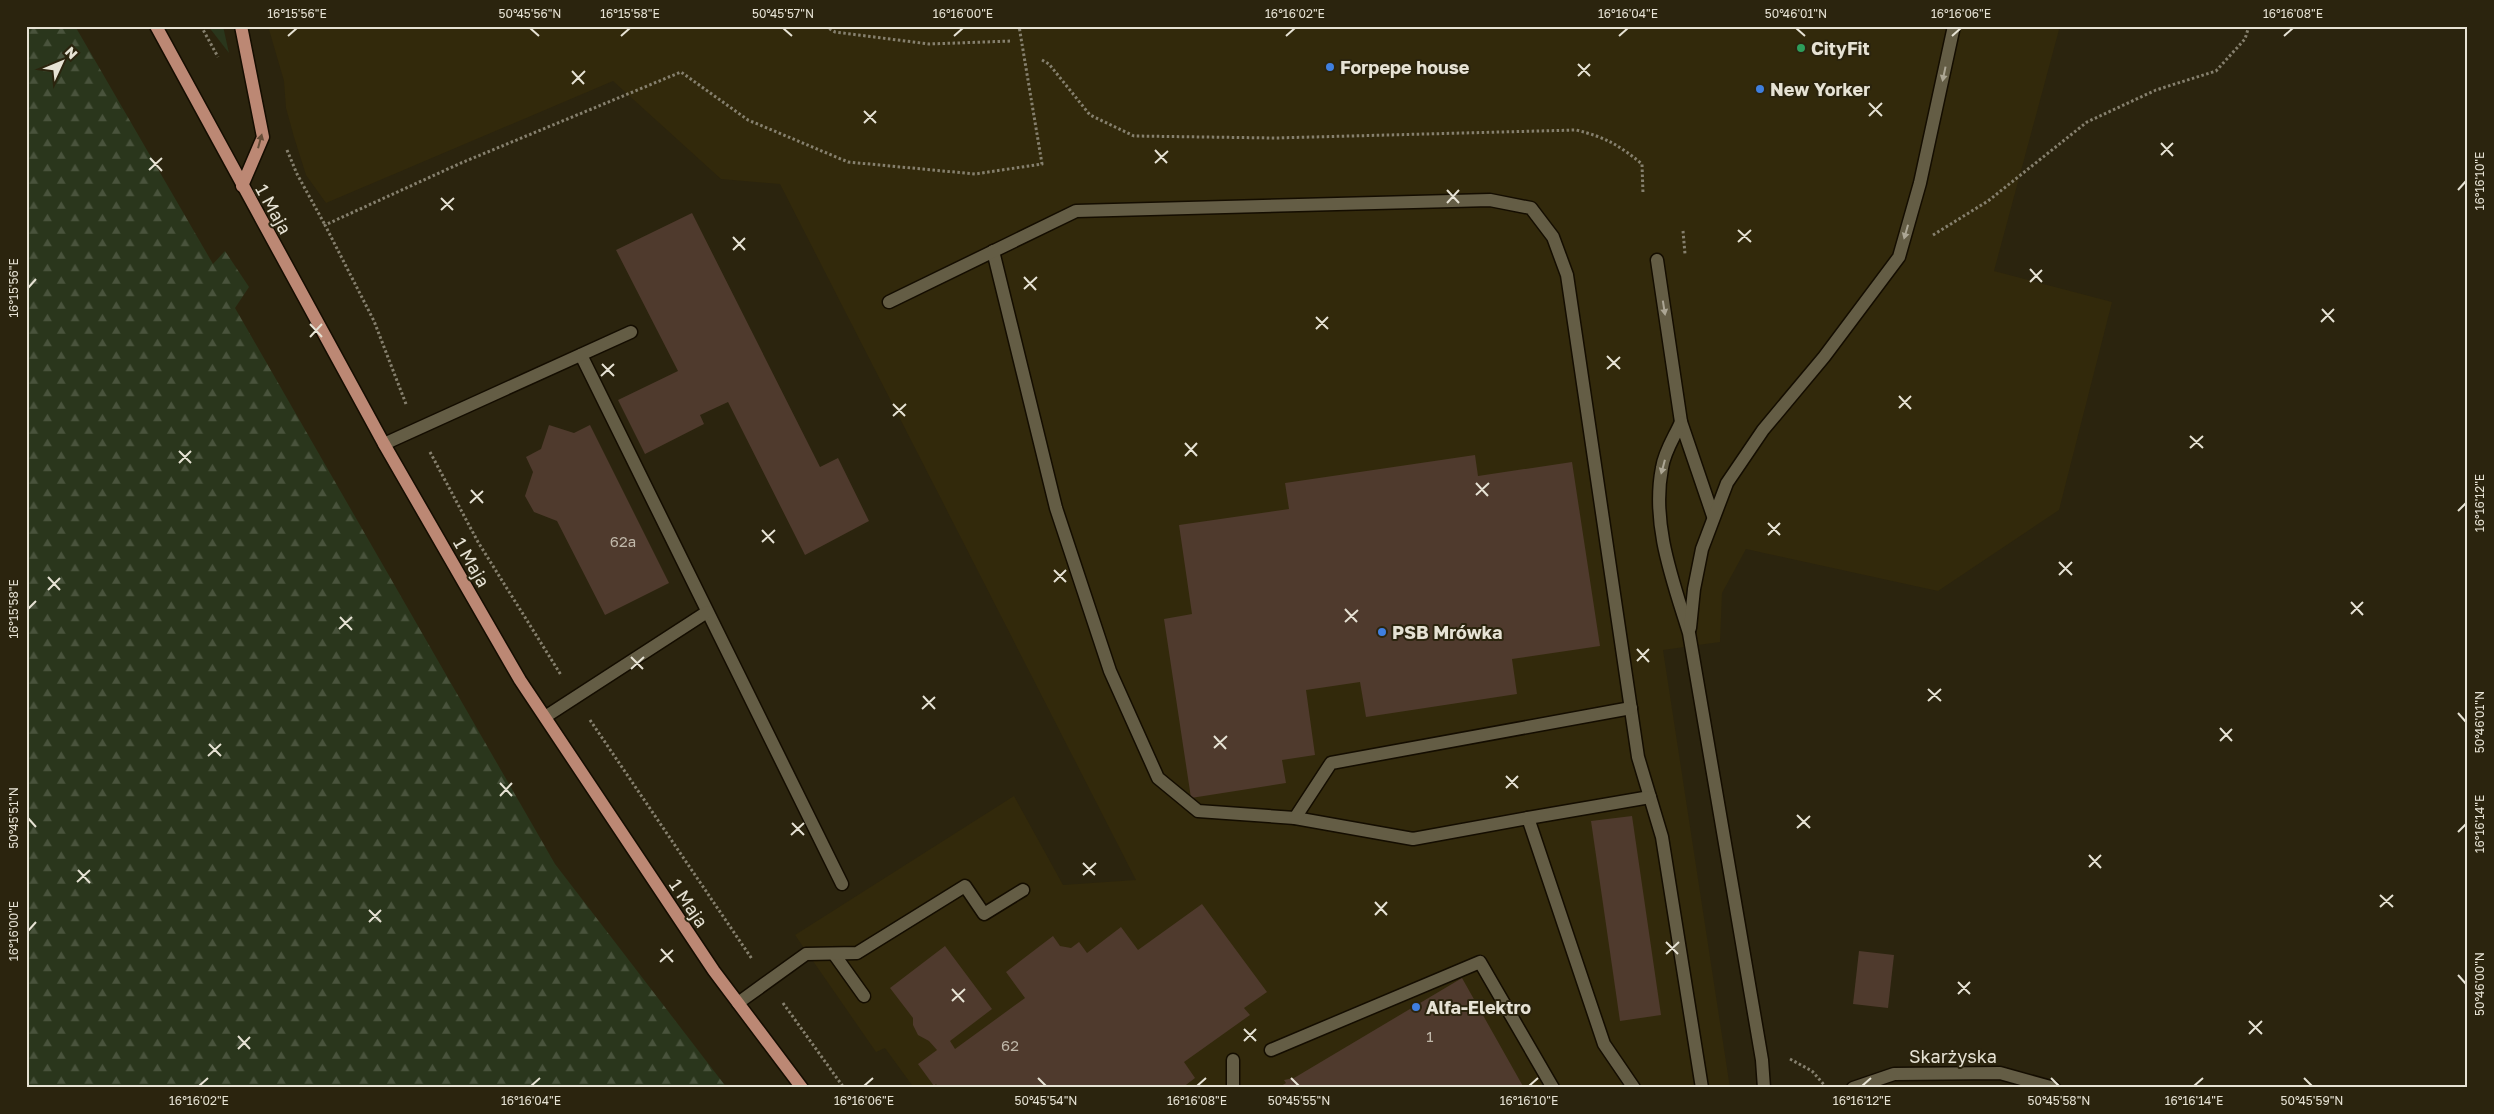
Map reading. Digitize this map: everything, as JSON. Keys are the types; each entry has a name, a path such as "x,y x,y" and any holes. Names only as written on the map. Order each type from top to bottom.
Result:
{"main road":[{"name":"1 Maja","path":"156,26 384,444 520,680 714,971 802,1088"},
{"path":"241,26 262,137 242,186"}],"street":[{"path":"1689,634 1694,589 1702,549 1727,483 1740,460 1888,275 1899,257 1920,183 1954,26"},
{"path":"889,302 1076,211 1490,200 1531,208 1553,236 1567,275 1638,757 1662,837 1702,1088"},
{"path":"993,251 1056,508 1110,671 1158,778 1198,812 1295,818 1413,839 1650,797"},
{"path":"1657,260 1682,422 1713,516"},
{"path":"384,444 631,332"},
{"path":"580,355 842,884"},
{"path":"1682,422 1662,466 1659,486 1661,523 1668,565 1689,634 1762,1060 1764,1088"},
{"path":"544,717 707,612"},
{"path":"1295,818 1330,764 1631,708"},
{"path":"1528,818 1604,1044 1634,1088"},
{"path":"738,1003 806,954 857,953 965,886 984,914 1023,890"},
{"path":"834,954 864,996"},
{"path":"1271,1050 1480,962 1553,1088"},
{"path":"1233,1060 1233,1088"},
{"name":"Skarżyska","path":"1853,1088 1894,1074 2000,1073 2054,1088"}],"path":[{"path":"825,26 835,32 929,44 1012,41"},
{"path":"844,1088 767,982 575,698 478,542 401,394 374,321 325,225 461,163 681,72 748,120 848,162 975,174 1042,164 1019,26"},
{"path":"1899,257 1988,201 2087,122 2156,90 2216,71 2245,39 2249,26"},
{"path":"1042,60 1049,64 1090,115 1134,136 1275,138 1576,130 1602,136 1621,146 1642,164 1643,194"},
{"path":"1683,231 1686,261"},
{"path":"1788,1058 1812,1071 1826,1088"}],"shaded area":[{"path":"268,26 2060,26 1994,271 2112,302 2059,510 1938,591 1746,549 1722,593 1720,642 1663,650 1730,1088 914,1088 885,1048 876,1052 795,935 1014,796 1063,885 1136,880 780,184 721,179 613,81 326,203 306,175 286,108 284,81"}],"green space":[{"path":"26,26 75,26 213,264 225,251 249,287 235,308 555,864 727,1088 26,1088"},
{"path":"208,26 223,26 229,53"}],"building":[{"path":"692,213 820,467 838,458 869,521 805,555 728,402 700,415 704,424 645,454 618,400 678,371 616,250"},
{"path":"549,425 574,433 590,425 669,583 605,615 557,521 534,512 525,496 533,472 526,457 541,449"},
{"name":"PSB Mrówka","path":"1475,455 1478,476 1572,462 1600,646 1512,659 1517,694 1366,717 1360,682 1306,690 1315,755 1282,760 1286,783 1191,798 1164,619 1192,614 1179,525 1289,509 1285,483"},
{"path":"1632,816 1661,1015 1620,1021 1591,821"},
{"path":"1202,904 1267,992 1244,1008 1250,1015 1184,1062 1195,1078 1182,1088 939,1088 936,1084 934,1086 918,1064 937,1050 929,1041 918,1035 913,1025 913,1018 890,988 945,946 992,1009 950,1041 955,1049 1025,998 1006,972 1053,936 1060,946 1071,948 1079,942 1087,953 1121,927 1138,950"},
{"path":"1859,951 1894,955 1888,1008 1853,1004"},
{"path":"1462,978 1524,1088 1278,1088 1286,1083 1284,1080 1294,1078"}],"place":[{"name":"CityFit","path":"1801,48"},
{"name":"Forpepe house","path":"1330,67"},
{"name":"New Yorker","path":"1760,89"},
{"name":"PSB Mrówka","path":"1382,632"},
{"name":"Alfa-Elektro","path":"1416,1007"}]}
